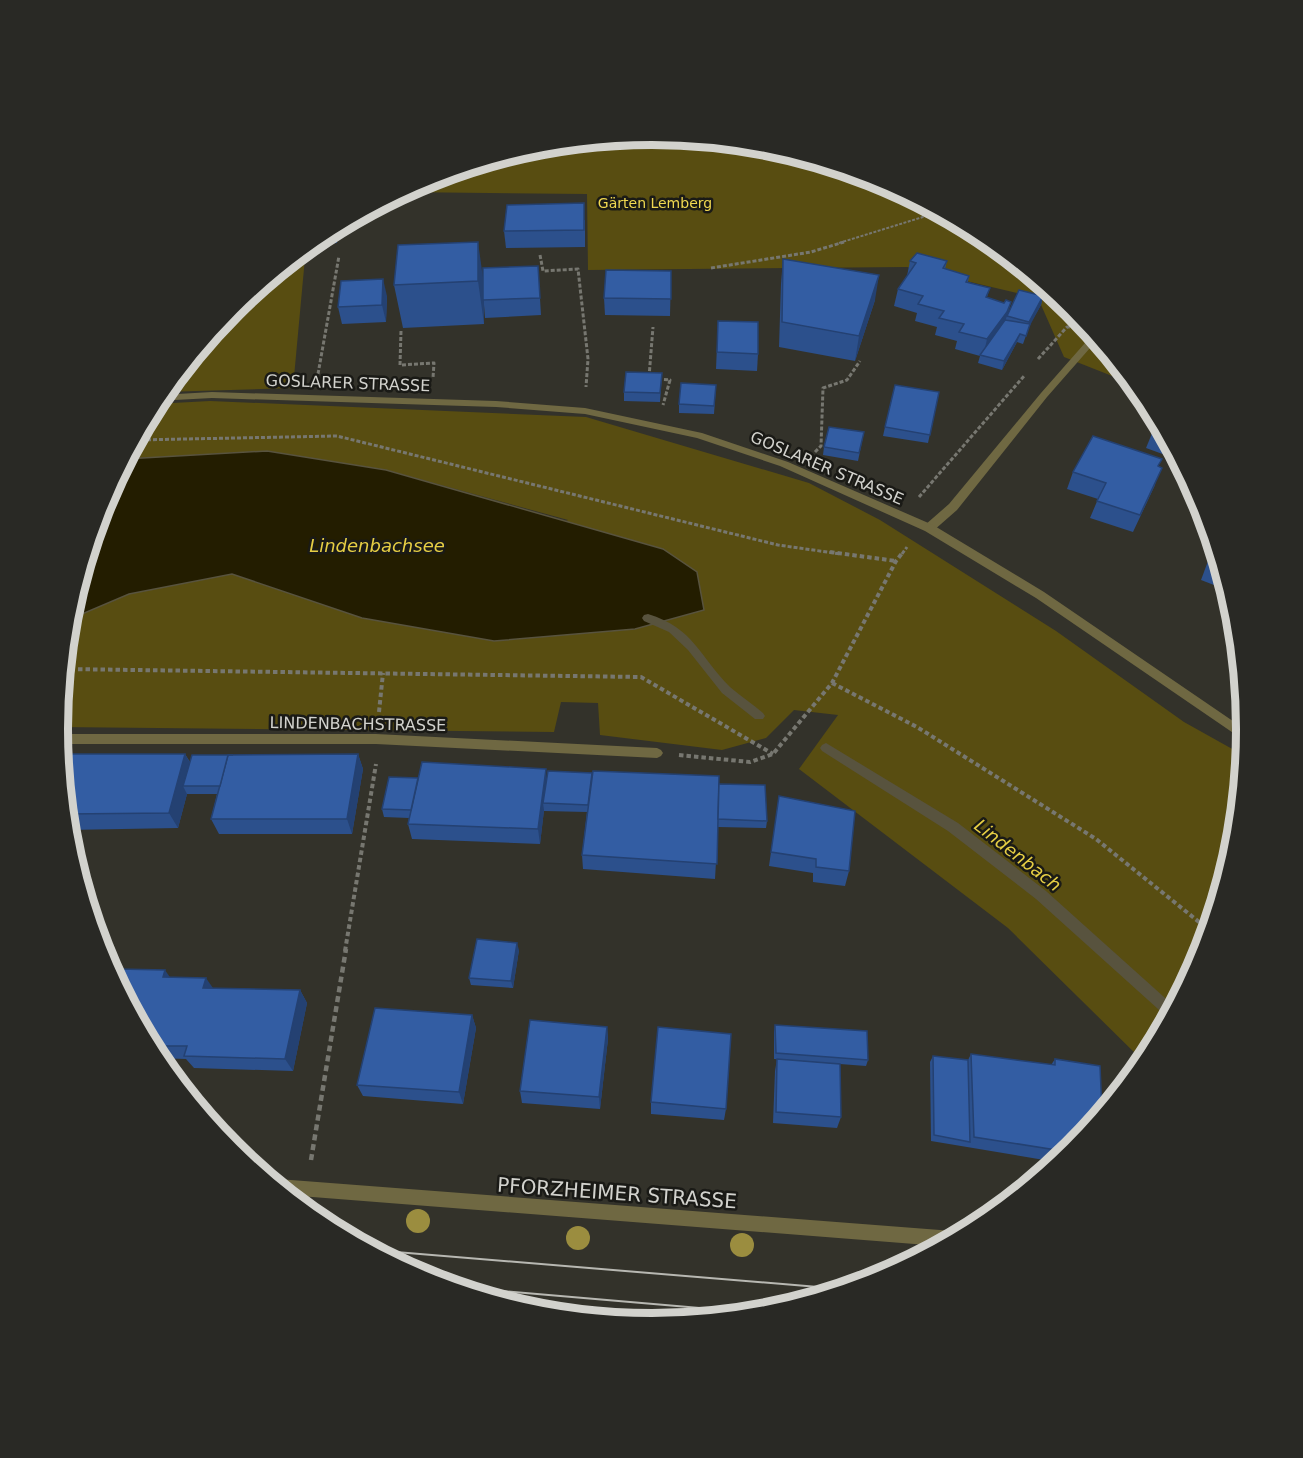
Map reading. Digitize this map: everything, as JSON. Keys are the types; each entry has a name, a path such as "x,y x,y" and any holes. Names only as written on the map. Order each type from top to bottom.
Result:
{"street":[{"path":"929,528 953,507 1044,395 1090,343"},
{"name":"GOSLARER STRASSE","path":"171,397 212,395 432,402 585,411 699,435 798,470 929,528 1040,595 1236,730"},
{"name":"LINDENBACHSTRASSE","path":"68,739 376,739 657,753"},
{"name":"PFORZHEIMER STRASSE","path":"292,1189 938,1238"}],"path":[{"path":"711,268 811,252 929,215"},
{"path":"540,255 543,271 578,269 588,358 585,411"},
{"path":"316,399 319,362 339,256"},
{"path":"653,327 649,379 670,380 658,426"},
{"path":"401,331 400,365 434,363 432,402"},
{"path":"798,470 821,446 823,388 847,380 860,361"},
{"path":"145,440 337,436 758,540 896,561"},
{"path":"657,753 750,762 772,754 832,683 896,561 913,540 929,528"},
{"path":"71,669 641,677 772,754"},
{"path":"305,1190 374,775 383,673"},
{"path":"832,683 917,727 1096,839 1202,924"}],"green space":[{"name":"Gärten Lemberg","path":"613,146 690,146 765,156 803,165 875,189 944,223 976,243 1037,290 1091,344 1119,379 1064,357 1038,298 907,267 588,270 587,194 421,192 500,165 538,156"},
{"path":"305,259 293,388 175,392 212,344 239,316 266,290"},
{"path":"210,401 586,417 809,483 880,520 1056,631 1184,722 1235,750 1231,805 1216,880 1205,917 1175,987 1137,1053 1008,928 799,769 838,715 794,710 766,738 722,750 600,735 598,703 561,702 554,732 68,727 72,653 79,615 129,594 232,574 362,618 568,520 386,470 267,451 135,458 167,403"}],"water":[{"name":"Lindenbachsee","path":"267,451 386,470 663,549 697,572 704,610 635,629 494,641 362,618 232,574 129,594 79,615 98,541 135,458"}],"building":[{"path":"584,203 584,230 504,231 507,205"},
{"path":"478,242 478,281 394,285 398,245"},
{"path":"917,253 947,261 943,268 969,276 966,282 990,288 986,297 1004,303 1006,300 1011,302 1007,312 987,339 959,332 964,324 939,318 944,311 918,304 923,296 898,289 916,263 910,261"},
{"path":"783,259 879,275 859,336 782,322"},
{"path":"538,266 540,298 483,300 483,268"},
{"path":"606,270 671,271 671,299 604,298"},
{"path":"383,279 382,305 338,307 341,281"},
{"path":"1019,290 1043,296 1029,322 1007,316"},
{"path":"1005,320 1030,324 1026,336 1020,334 1004,361 980,355"},
{"path":"718,321 758,322 758,354 717,352"},
{"path":"626,372 662,373 660,393 624,392"},
{"path":"681,383 716,385 714,406 679,404"},
{"path":"895,385 939,392 930,435 885,427"},
{"path":"829,427 864,432 859,453 824,447"},
{"path":"1093,436 1162,459 1158,466 1162,468 1140,515 1097,501 1106,483 1073,472"},
{"path":"69,754 185,754 169,813 74,814"},
{"path":"358,754 347,819 211,819 228,755"},
{"path":"192,755 228,755 220,786 183,786"},
{"path":"422,762 546,769 538,829 408,824"},
{"path":"548,771 592,773 588,805 543,803"},
{"path":"593,771 719,776 717,864 582,855"},
{"path":"389,777 418,778 411,810 382,809"},
{"path":"719,784 765,785 767,821 718,819"},
{"path":"779,796 855,811 849,871 816,867 816,859 771,852"},
{"path":"477,939 517,943 511,981 469,978"},
{"path":"120,969 165,970 163,977 206,978 203,988 300,990 285,1059 184,1056 187,1046 162,1046"},
{"path":"375,1008 472,1015 459,1092 357,1085"},
{"path":"530,1020 607,1027 599,1097 520,1091"},
{"path":"775,1025 867,1031 868,1060 776,1053"},
{"path":"658,1027 731,1034 726,1109 651,1102"},
{"path":"971,1054 1055,1065 1055,1059 1100,1066 1102,1101 1056,1150 974,1137"},
{"path":"933,1056 968,1060 970,1142 934,1135"},
{"path":"777,1059 840,1064 841,1117 776,1112"}],"waterway":[{"name":"Lindenbach","path":"648,618 661,622 683,637 726,690 759,716"},
{"name":"Lindenbach","path":"826,748 953,827 1041,895 1165,1006"}],"tram line":[{"path":"390,1252 822,1287"},
{"path":"491,1290 715,1309"}]}
